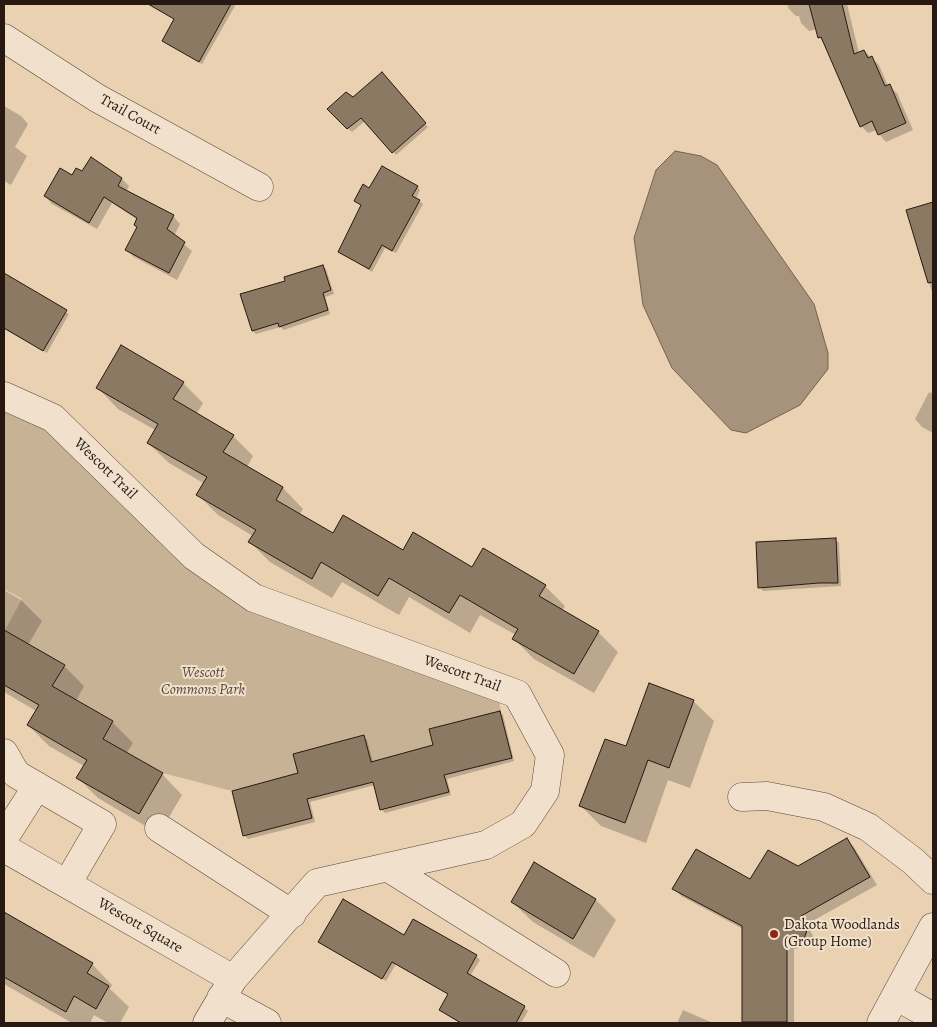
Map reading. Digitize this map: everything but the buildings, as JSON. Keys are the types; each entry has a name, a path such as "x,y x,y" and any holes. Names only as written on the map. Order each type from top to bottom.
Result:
{"street":[{"name":"Trail Court","path":"4,38 98,98 259,187"},
{"name":"Wescott Trail","path":"4,396 53,418 194,556 254,598 517,694 550,755 545,791 523,824 486,845 318,883 227,988"},
{"path":"4,753 16,774 102,824 67,884"},
{"path":"4,838 37,786"},
{"path":"742,797 767,796 824,807 868,827 913,861 933,880"},
{"path":"159,828 292,914"},
{"name":"Wescott Square","path":"4,848 67,884 227,988 266,1023"},
{"path":"387,868 556,974"},
{"path":"881,1023 933,927"},
{"path":"207,1023 227,988"},
{"path":"896,996 933,1016"}],"green space":[{"name":"Wescott Commons Park","path":"4,396 254,598 497,686 501,713 429,729 433,745 371,762 364,735 294,754 298,773 232,791 163,773 103,739 113,721 52,686 64,665 5,630 22,599 4,589"}],"shaded area":[{"path":"675,151 701,156 717,165 814,304 828,353 828,369 800,405 746,433 731,430 672,368 643,305 634,238 656,170"}],"place":[{"name":"Dakota Woodlands (Group Home)","path":"774,934"}]}
